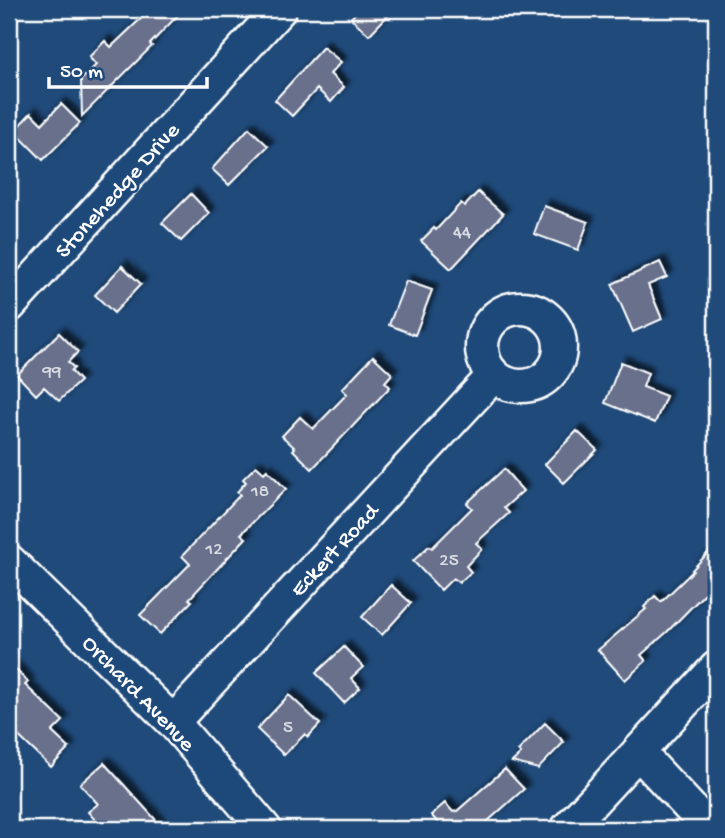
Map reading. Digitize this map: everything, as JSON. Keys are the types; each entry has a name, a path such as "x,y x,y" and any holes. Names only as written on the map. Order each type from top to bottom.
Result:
{"street":[{"name":"Stonehedge Drive","path":"9,306 280,9"},
{"name":"Eckert Road","path":"173,722 494,375"},
{"name":"Orchard Avenue","path":"9,561 173,722 265,829"},
{"path":"567,829 716,668"},
{"path":"638,752 710,829"}],"building":[{"path":"151,9 184,9 150,44 152,46 82,116 81,80 96,65 89,57 105,41 111,47"},
{"path":"359,9 394,9 369,35 351,18"},
{"path":"323,47 341,62 330,74 344,87 331,102 317,89 292,116 275,100"},
{"path":"61,104 80,123 43,160 14,131 31,113 42,124"},
{"path":"249,128 268,146 229,185 212,169"},
{"path":"478,192 503,214 451,269 421,241 434,228 436,230 461,203 465,206"},
{"path":"191,194 209,213 181,241 162,223"},
{"path":"544,206 588,222 578,250 534,234"},
{"path":"660,262 667,277 648,285 662,319 633,332 612,284"},
{"path":"122,266 141,284 114,313 95,295"},
{"path":"406,281 432,290 415,335 389,325"},
{"path":"59,333 78,352 68,362 74,368 71,371 80,381 59,401 44,387 36,395 17,375"},
{"path":"373,356 392,374 385,382 390,387 312,469 282,436 300,417 313,429 347,394 342,389"},
{"path":"621,362 648,373 643,387 666,396 655,423 605,403"},
{"path":"577,431 597,450 564,483 545,464"},
{"path":"256,466 264,473 267,470 286,489 241,534 246,538 160,634 140,615 190,564 182,556 240,495 237,492 246,482 243,479"},
{"path":"504,469 523,491 504,508 509,513 476,543 482,549 466,566 471,572 459,583 453,578 441,590 413,561 429,546 432,548 472,508 467,503"},
{"path":"716,544 716,582 641,655 646,661 625,680 598,650 646,609 644,607 655,596 661,602"},
{"path":"391,585 411,603 382,635 362,617"},
{"path":"344,647 363,667 351,678 360,688 344,703 316,673"},
{"path":"9,663 28,682 25,685 63,721 52,732 69,748 51,767 9,727"},
{"path":"289,695 320,724 308,737 305,734 284,755 257,729"},
{"path":"545,723 564,742 538,769 512,762 521,754 518,751"},
{"path":"104,763 164,829 103,829 88,812 98,804 80,784"},
{"path":"505,769 524,789 479,829 433,829 439,824 431,815 445,803 453,812 457,811"}]}
